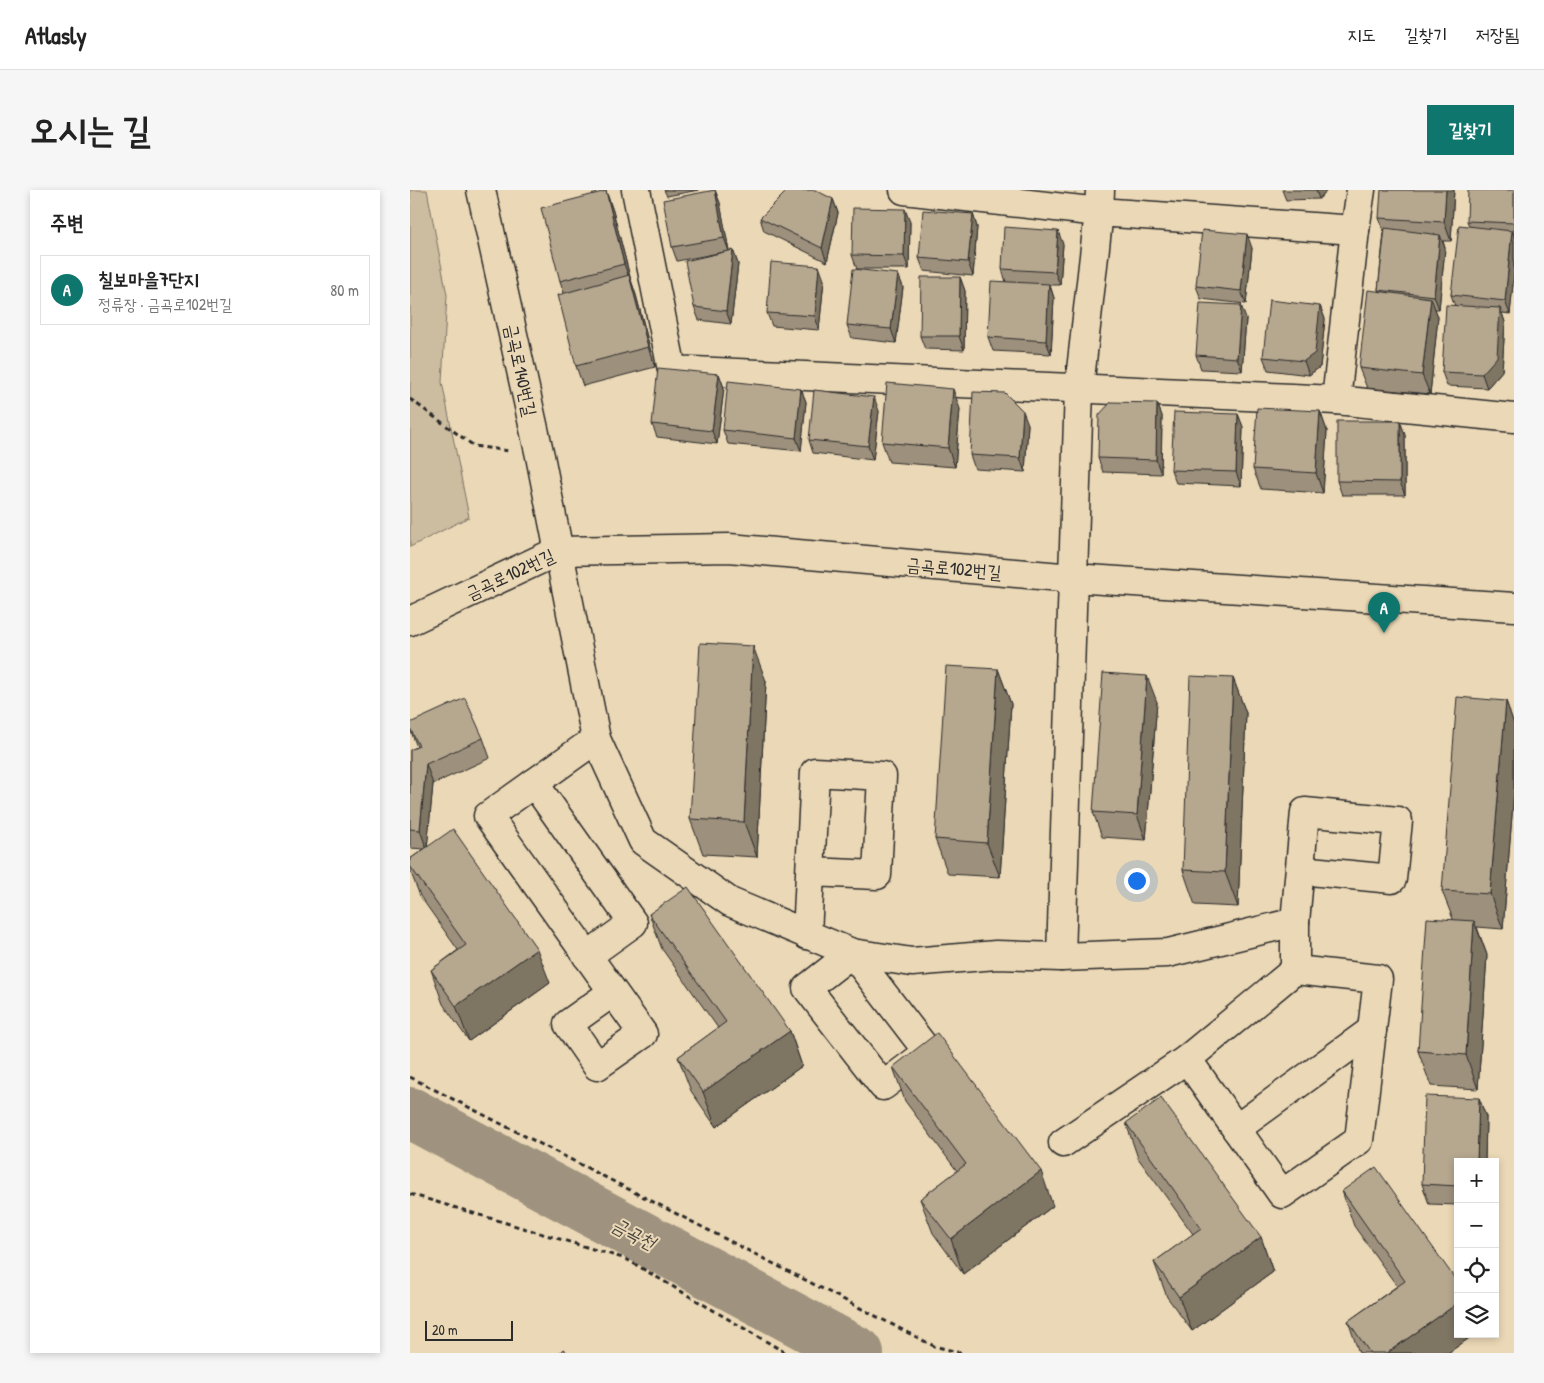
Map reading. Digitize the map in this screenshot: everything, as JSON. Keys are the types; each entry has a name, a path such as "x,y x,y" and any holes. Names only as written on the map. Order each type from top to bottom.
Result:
{"street":[{"name":"금곡로140번길","path":"481,190 540,456 596,740 643,840 730,902 852,953 912,962 996,955 1061,957 1168,953 1295,922"},
{"path":"636,190 672,370 1336,400 1514,418"},
{"path":"904,190 1099,201 1355,230"},
{"path":"1336,400 1361,190"},
{"path":"1061,957 1079,388 1099,201"},
{"name":"금곡로102번길","path":"410,621 558,551 729,548 1073,578 1514,607"},
{"path":"596,740 488,816 613,992"},
{"path":"534,783 633,923 587,956"},
{"path":"1295,970 1295,922 1300,870"},
{"path":"808,935 811,872"},
{"path":"852,953 928,1052 883,1086 807,988 852,953"},
{"path":"1063,1143 1187,1059 1295,970 1378,979 1359,1140 1282,1194 1187,1059"},
{"path":"1236,1129 1372,1030"}],"path":[{"path":"410,399 474,446 540,456"},
{"path":"410,1077 934,1346 960,1353"},
{"path":"410,1194 626,1259 786,1353"}],"shaded area":[{"path":"410,190 427,190 447,295 442,382 469,517 410,547"}],"building":[{"path":"715,190 724,238 672,247 663,200"},
{"path":"788,190 815,190 833,199 822,248 760,218"},
{"path":"1381,190 1446,190 1444,222 1379,218"},
{"path":"1468,190 1514,190 1514,223 1467,221"},
{"path":"606,191 624,264 560,281 541,208"},
{"path":"853,208 905,209 904,256 852,255"},
{"path":"923,210 973,214 968,262 919,258"},
{"path":"1459,225 1512,231 1505,301 1451,295"},
{"path":"1004,227 1058,231 1055,272 1002,269"},
{"path":"1385,228 1440,235 1434,296 1378,290"},
{"path":"1202,230 1247,234 1241,291 1196,286"},
{"path":"733,250 726,311 694,307 685,261"},
{"path":"771,262 819,266 815,316 767,313"},
{"path":"853,269 898,274 891,329 847,325"},
{"path":"629,275 648,347 576,366 558,295"},
{"path":"921,277 960,277 959,336 920,336"},
{"path":"991,281 1049,284 1046,341 988,337"},
{"path":"1368,290 1431,298 1422,375 1359,368"},
{"path":"1269,300 1320,306 1315,353 1304,361 1263,357"},
{"path":"1200,303 1241,305 1237,358 1196,355"},
{"path":"1446,305 1500,308 1497,357 1482,374 1442,372"},
{"path":"658,368 719,374 712,431 652,424"},
{"path":"728,381 801,389 796,438 723,430"},
{"path":"887,383 953,389 948,448 882,442"},
{"path":"814,390 874,397 868,446 809,440"},
{"path":"973,392 1005,393 1023,411 1020,458 970,455"},
{"path":"1111,402 1157,403 1156,460 1098,458 1099,415"},
{"path":"1257,408 1320,411 1316,473 1253,469"},
{"path":"1174,412 1238,414 1236,472 1171,470"},
{"path":"1337,421 1400,421 1400,482 1337,481"},
{"path":"700,643 753,646 744,822 690,819"},
{"path":"946,666 998,669 987,843 935,839"},
{"path":"1103,673 1147,676 1137,815 1093,812"},
{"path":"1190,676 1233,678 1225,872 1183,870"},
{"path":"1457,697 1506,701 1490,894 1442,891"},
{"path":"465,698 483,738 426,764 420,830 410,829 410,750 419,746 410,728 410,723"},
{"path":"453,829 537,949 456,1006 431,970 466,945 410,866 410,859"},
{"path":"688,887 790,1031 703,1092 678,1057 726,1022 649,914"},
{"path":"1427,918 1474,921 1466,1055 1418,1051"},
{"path":"937,1033 1041,1171 951,1239 920,1199 966,1164 893,1067"},
{"path":"1425,1096 1479,1098 1477,1158 1454,1158 1454,1186 1422,1184"},
{"path":"1161,1098 1261,1237 1179,1297 1154,1262 1201,1228 1126,1123"},
{"path":"1376,1167 1454,1277 1454,1306 1387,1353 1370,1353 1348,1321 1405,1281 1342,1191"},
{"path":"563,1349 568,1353 559,1353"}],"waterway":[{"name":"금곡천","path":"410,1113 858,1353"}],"place":[{"name":"칠보마을7단지","path":"1384,633"}]}
